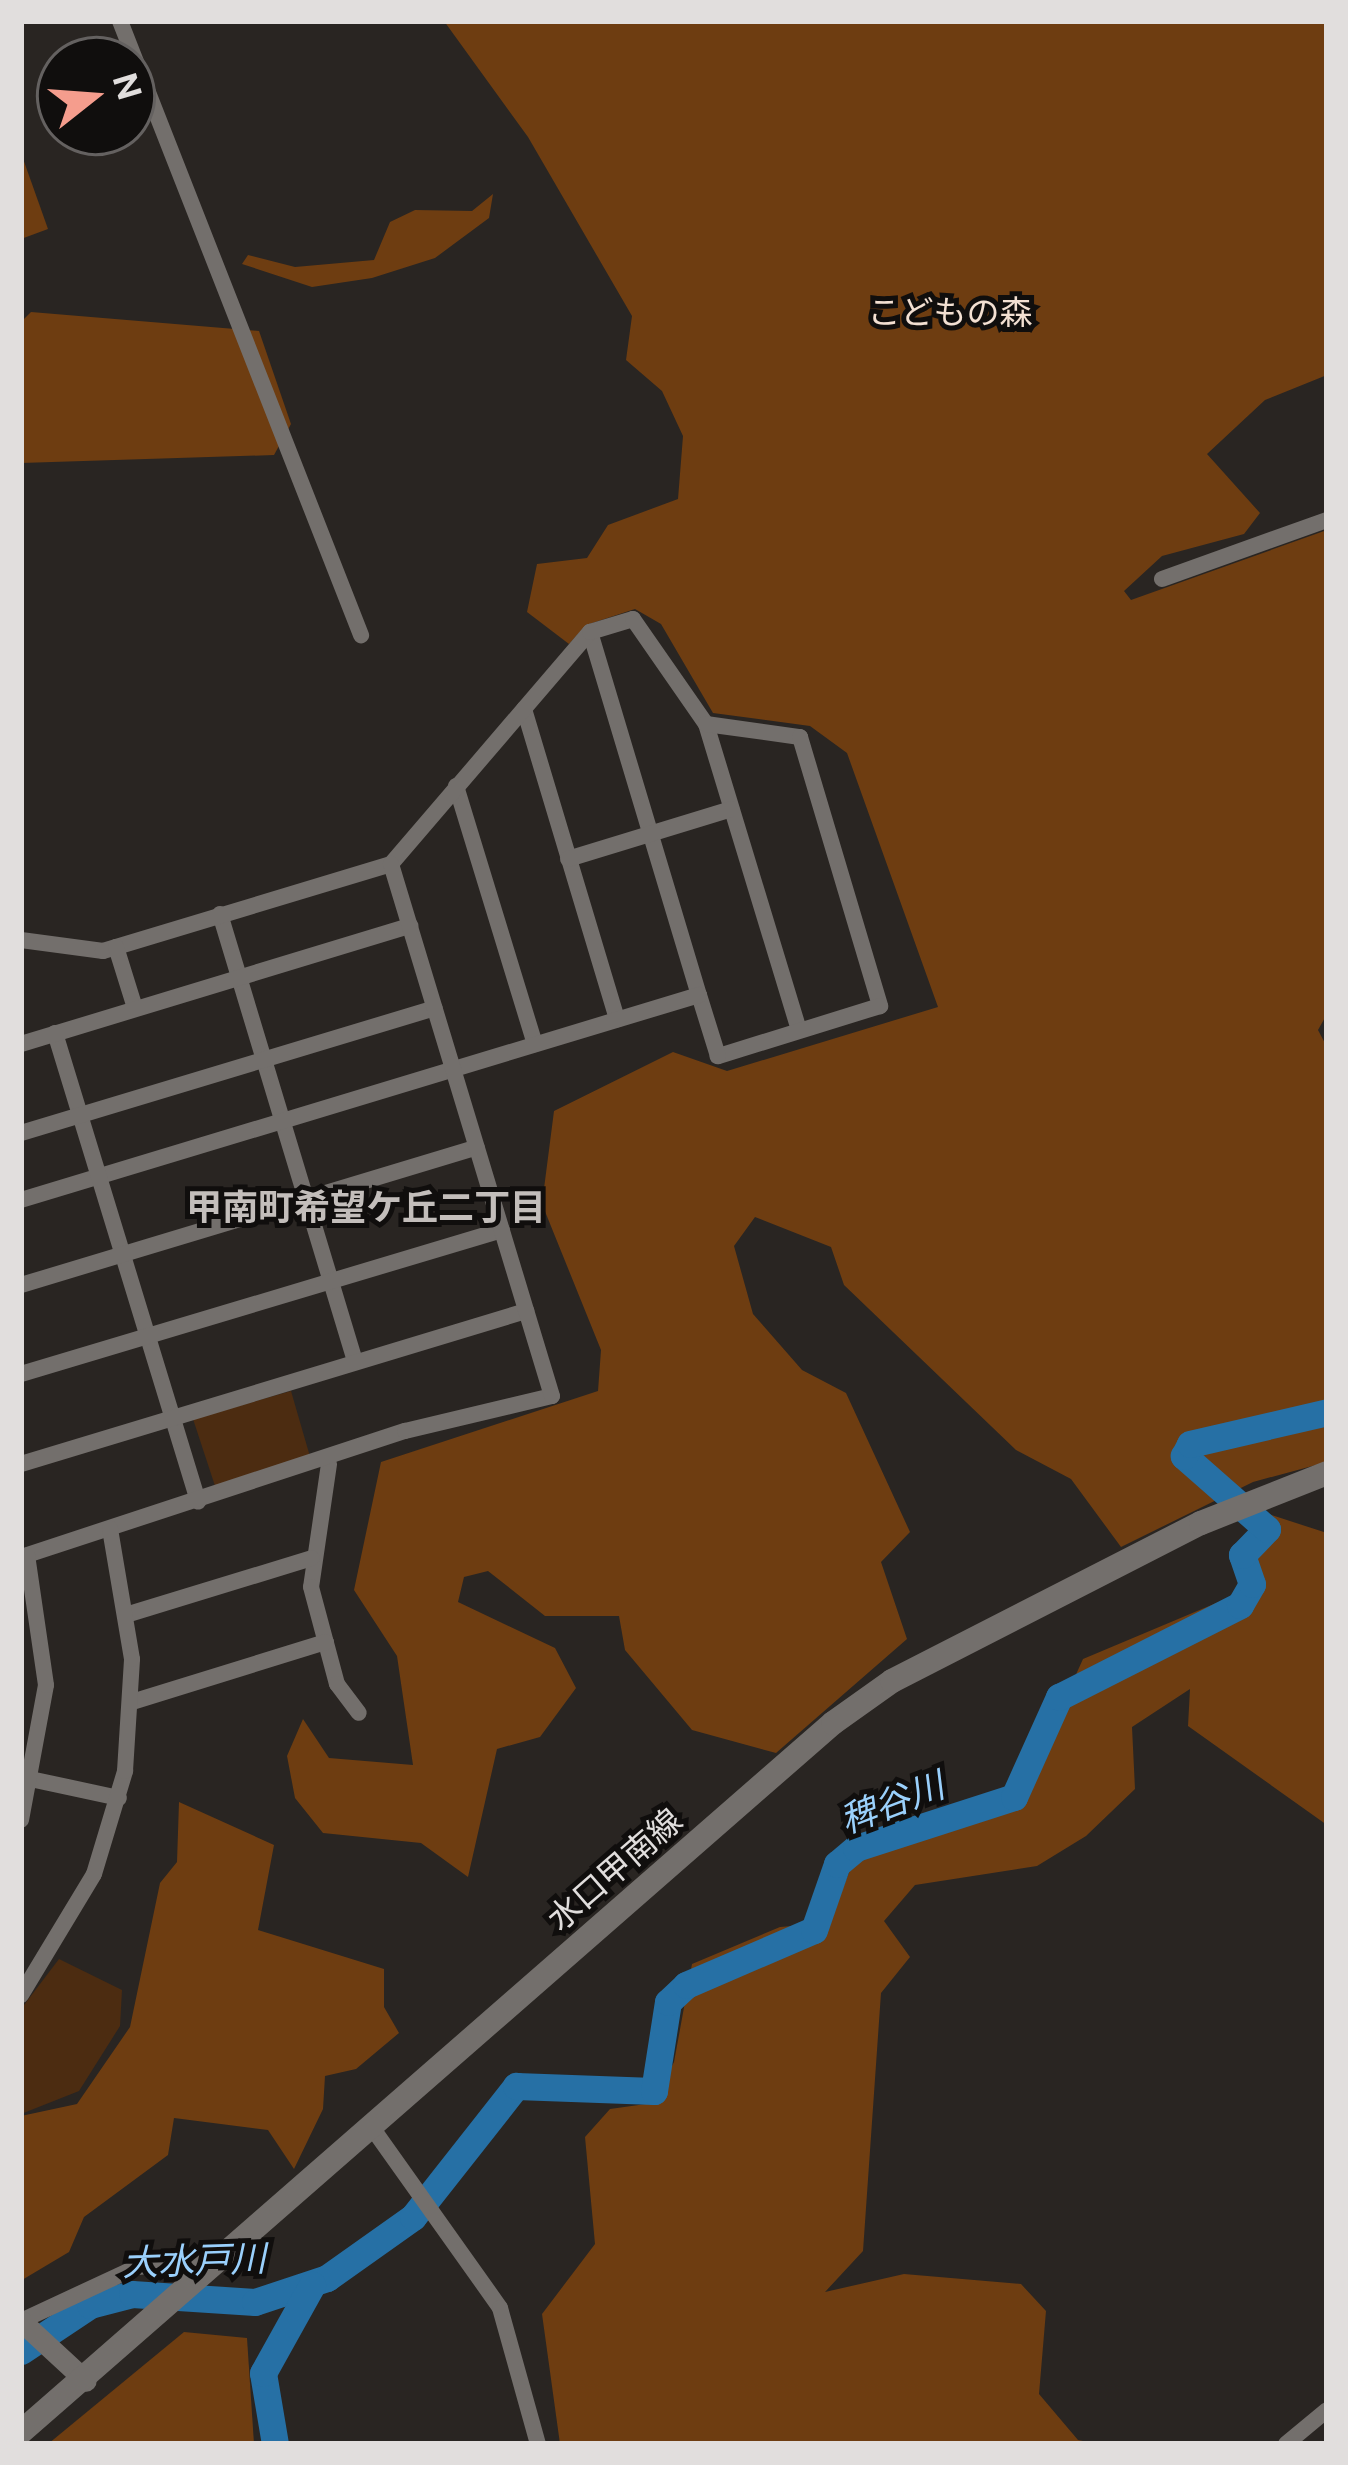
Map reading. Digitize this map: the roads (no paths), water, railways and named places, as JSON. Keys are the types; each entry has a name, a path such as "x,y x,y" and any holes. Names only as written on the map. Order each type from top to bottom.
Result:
{"main road":[{"name":"水口甲南線","path":"21,2432 86,2381 833,1723 892,1681 1222,1513 1327,1473"}],"street":[{"path":"120,21 361,635"},
{"path":"1162,579 1327,520"},
{"path":"21,940 116,947 391,864 590,632 633,619 706,724 799,1030"},
{"path":"590,632 718,1056 880,1006 800,736 706,724"},
{"path":"524,709 617,1019"},
{"path":"457,786 535,1044"},
{"path":"568,859 732,809"},
{"path":"21,1820 46,1658 24,1556 328,1464 405,1431 552,1396 391,864"},
{"path":"220,914 355,1362"},
{"path":"21,1044 410,926"},
{"path":"116,947 135,1009"},
{"path":"21,1200 699,995"},
{"path":"21,1133 435,1008"},
{"path":"55,1033 198,1502"},
{"path":"21,1285 477,1147"},
{"path":"21,1374 502,1229"},
{"path":"21,1464 526,1311"},
{"path":"328,1464 312,1558 326,1642 359,1713"},
{"path":"21,1995 68,1928 119,1798 133,1702 129,1614 110,1529"},
{"path":"129,1614 312,1558"},
{"path":"133,1702 326,1642"},
{"path":"27,1778 119,1798"},
{"path":"373,2129 500,2308 538,2444"},
{"path":"86,2381 24,2324 137,2267 224,2260"},
{"path":"1286,2444 1327,2410"}],"waterway":[{"name":"稗谷川","path":"21,2351 90,2305 132,2294 255,2302 327,2278 413,2217 516,2086 654,2091 668,2002 686,1985 814,1930 837,1864 856,1848 1014,1797 1059,1697 1240,1605 1252,1584 1242,1555 1267,1529 1184,1456 1190,1444 1327,1412"},
{"name":"稗谷川","path":"275,2444 263,2373 312,2285"}],"district":[{"name":"甲南町希望ケ丘二丁目","path":"366,1208"}],"park label":[{"name":"こどもの森","path":"950,313"}],"water label":[{"name":"大水戸川","path":"194,2261"}]}
